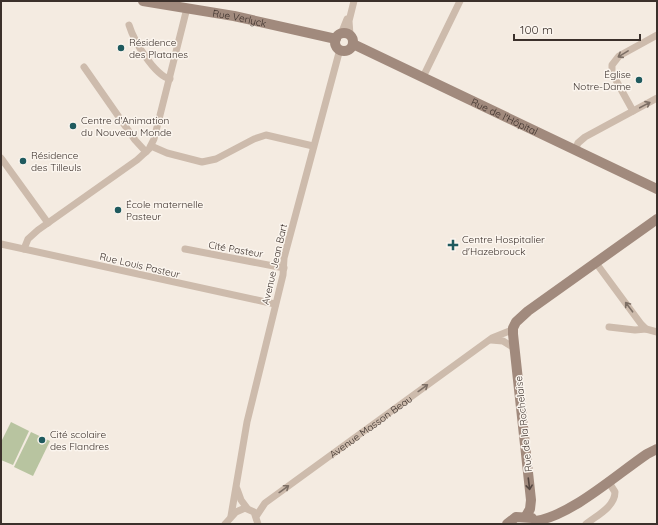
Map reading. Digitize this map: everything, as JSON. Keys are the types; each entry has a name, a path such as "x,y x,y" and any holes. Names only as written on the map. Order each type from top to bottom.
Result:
{"street":[{"name":"Rue Verlyck","path":"143,1 241,17 345,38"},
{"path":"423,78 460,1"},
{"path":"340,49 347,50 345,38 353,4"},
{"path":"24,249 31,236 146,152 151,146 170,79 187,8"},
{"path":"129,25 136,42 160,74 170,79"},
{"path":"633,111 612,73 612,65 619,56 657,35"},
{"name":"Rue de l'Hôpital","path":"345,38 423,78 657,190"},
{"name":"Avenue Jean Bart","path":"231,516 249,414 284,268 284,258 340,49"},
{"path":"84,67 134,140 146,152"},
{"path":"575,150 578,143 585,137 657,98"},
{"path":"151,146 170,154 202,162 216,159 254,138 266,135 313,146"},
{"path":"1,158 48,223"},
{"name":"Avenue Masson Beau","path":"257,515 265,503 489,341 512,330 516,322 525,314 657,219"},
{"name":"Rue Louis Pasteur","path":"1,244 275,304"},
{"name":"Cité Pasteur","path":"185,249 284,268"},
{"path":"596,262 646,329"},
{"path":"609,327 635,330 646,329 657,332"},
{"name":"Rue de la Rochelaise","path":"512,330 531,497 530,507 526,516"},
{"path":"489,341 500,340 514,348"},
{"path":"647,454 657,444"},
{"path":"554,524 576,504 647,454 657,449"},
{"path":"586,524 607,508 614,498 615,492 608,481"},
{"path":"236,486 241,500 247,508 257,515 258,524"},
{"path":"506,524 516,517 526,516 538,522 552,517 576,504"},
{"path":"225,523 238,510 247,508"}],"green space":[{"path":"11,422 29,431 13,465 1,460 1,442"},
{"path":"31,432 50,441 33,476 14,467"}],"place":[{"name":"Résidence des Platanes","path":"121,48"},
{"name":"Église Notre-Dame","path":"639,80"},
{"name":"Centre d'Animation du Nouveau Monde","path":"73,126"},
{"name":"Résidence des Tilleuls","path":"23,161"},
{"name":"École maternelle Pasteur","path":"118,210"},
{"name":"Centre Hospitalier d'Hazebrouck","path":"453,245"},
{"name":"Cité scolaire des Flandres","path":"42,440"}]}
